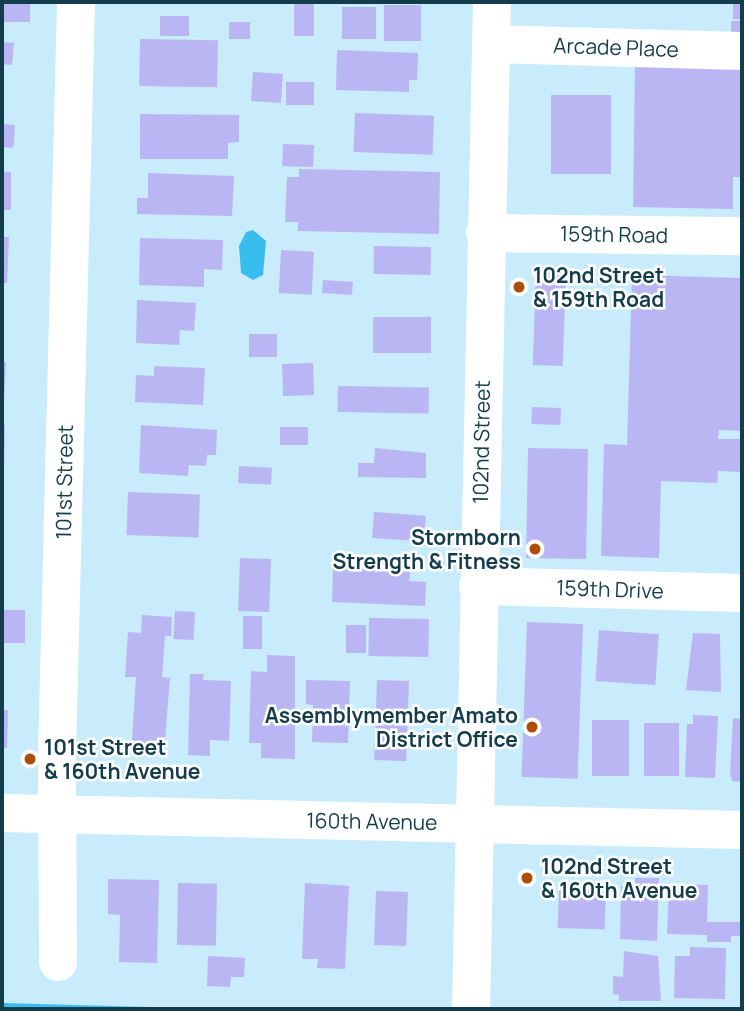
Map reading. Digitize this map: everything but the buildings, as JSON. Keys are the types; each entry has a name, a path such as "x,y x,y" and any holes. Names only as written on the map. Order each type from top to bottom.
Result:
{"street":[{"name":"101st Street","path":"58,962 58,814 76,2"},
{"name":"102nd Street","path":"471,1009 485,233 492,2"},
{"name":"Arcade Place","path":"491,44 742,51"},
{"name":"159th Road","path":"485,233 742,236"},
{"name":"159th Drive","path":"478,586 742,593"},
{"name":"160th Avenue","path":"2,813 742,830"}],"water":[{"path":"253,230 266,241 263,275 253,280 241,273 239,246 246,232"},
{"path":"2,1003 222,1009 2,1009"}],"place":[{"name":"102nd Street & 159th Road","path":"519,287"},
{"name":"Stormborn Strength & Fitness","path":"535,549"},
{"name":"Assemblymember Amato District Office","path":"532,727"},
{"name":"101st Street & 160th Avenue","path":"30,759"},
{"name":"102nd Street & 160th Avenue","path":"527,878"}]}
